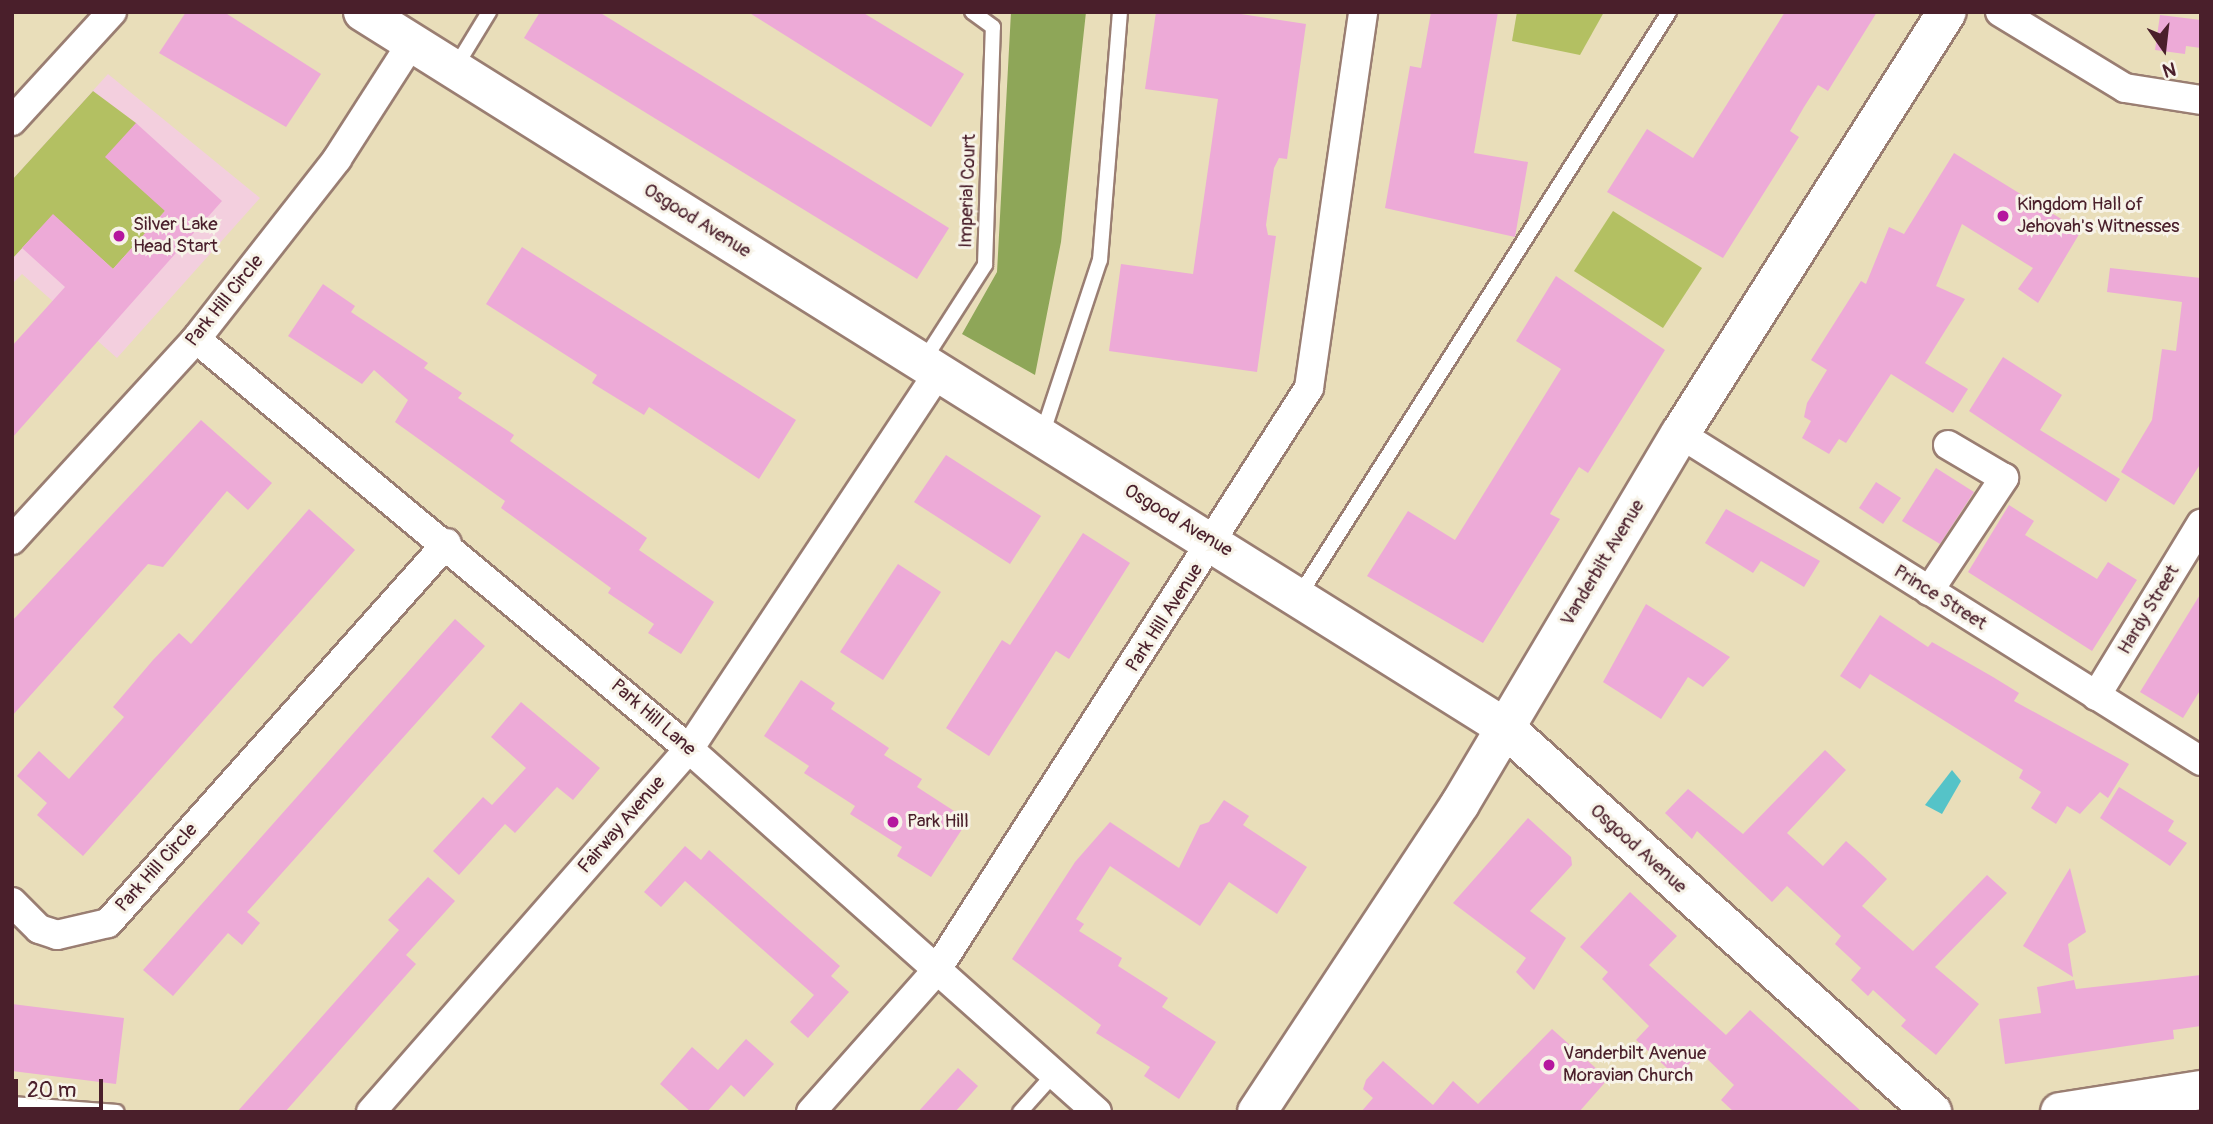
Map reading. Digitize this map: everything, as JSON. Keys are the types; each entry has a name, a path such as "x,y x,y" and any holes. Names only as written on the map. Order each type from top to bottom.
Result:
{"street":[{"path":"12,121 112,12"},
{"name":"Osgood Avenue","path":"363,12 929,370 1214,542 1504,727 1932,1112"},
{"name":"Park Hill Avenue","path":"811,1112 936,971 1214,542 1309,388 1363,12"},
{"name":"Vanderbilt Avenue","path":"1256,1112 1504,727 1680,434 1947,12"},
{"path":"2000,12 2125,88 2201,100"},
{"name":"Park Hill Circle","path":"12,540 195,340 337,159 412,42"},
{"name":"Park Hill Lane","path":"195,340 447,543 689,749 1097,1112"},
{"name":"Fairway Avenue","path":"371,1112 689,749 929,370"},
{"name":"Prince Street","path":"1680,434 2201,761"},
{"path":"1929,591 2004,478 1948,445"},
{"name":"Hardy Street","path":"2096,696 2201,524"},
{"name":"Park Hill Circle","path":"12,902 39,929 57,934 108,923 447,543"},
{"path":"2060,1112 2201,1090"}],"lane":[{"path":"454,69 489,12"},
{"name":"Imperial Court","path":"929,370 985,265 993,27 972,12"},
{"path":"1041,438 1100,260 1120,12"},
{"path":"1299,596 1669,12"},
{"path":"1020,1112 1054,1074"},
{"path":"12,1104 117,1112"}],"shaded area":[{"name":"Silver Lake Head Start","path":"108,74 260,198 117,358 22,274 12,284 12,180"}],"green space":[{"path":"1011,12 1086,12 1061,242 1035,375 962,334 997,272"},
{"path":"1517,12 1604,12 1580,55 1512,41"},
{"path":"93,91 136,123 165,211 113,269 53,215 12,259 12,180"},
{"path":"1613,211 1702,268 1663,328 1574,271"}],"water":[{"path":"1952,770 1961,781 1942,814 1925,805"}],"building":[{"path":"186,12 224,12 321,74 286,127 159,53"},
{"path":"540,12 599,12 949,228 917,279 524,38"},
{"path":"748,12 862,12 964,74 931,127"},
{"path":"1156,12 1228,12 1306,24 1287,159 1279,158 1274,168 1266,225 1268,235 1276,236 1257,372 1109,351 1121,264 1193,274 1218,99 1145,89"},
{"path":"1431,12 1498,12 1474,153 1528,162 1515,237 1385,208 1410,66 1421,68"},
{"path":"1785,12 1877,12 1828,91 1818,85 1804,107 1790,131 1799,137 1723,258 1607,192 1647,129 1693,158"},
{"path":"2160,15 2201,20 2201,48 2186,46 2185,54 2155,50"},
{"path":"136,123 222,201 12,438 12,346 65,287 22,248 53,214 113,269 165,211 105,157"},
{"path":"1954,153 2081,231 2038,303 2018,289 2033,268 1962,224 1936,286 1965,299 1925,363 1968,389 1953,413 1891,374 1846,443 1839,439 1829,454 1802,438 1811,421 1804,417 1807,403 1827,370 1811,360 1861,281 1866,284 1889,227 1904,234"},
{"path":"522,247 796,420 759,479 649,407 644,415 592,383 597,375 486,304"},
{"path":"2110,268 2201,278 2201,463 2174,505 2121,472 2152,420 2162,349 2176,351 2182,302 2107,292"},
{"path":"1556,276 1665,350 1588,473 1579,467 1550,514 1560,519 1483,643 1367,576 1408,511 1455,540 1561,369 1516,341"},
{"path":"323,284 355,306 351,312 428,363 424,368 462,393 458,398 514,435 510,441 647,538 639,550 714,602 681,654 648,633 654,624 608,593 611,588 501,508 505,501 395,422 408,400 374,370 362,384 288,336"},
{"path":"2003,357 2062,395 2040,430 2120,479 2106,502 1969,411"},
{"path":"201,420 272,483 248,510 227,491 163,567 148,564 12,716 12,621"},
{"path":"946,455 1041,516 1010,564 914,502"},
{"path":"1936,468 1974,492 1940,544 1902,521"},
{"path":"1876,482 1901,498 1883,524 1859,508"},
{"path":"2009,505 2034,521 2025,535 2097,579 2108,562 2137,580 2092,651 1968,572"},
{"path":"309,509 355,550 83,856 37,815 47,803 17,776 39,751 69,779 124,717 113,707 153,660 179,633 191,644"},
{"path":"1726,509 1820,561 1804,587 1761,561 1753,573 1705,543"},
{"path":"1083,533 1130,563 1069,659 1056,651 989,756 946,728 1002,640 1010,645"},
{"path":"898,564 941,592 883,680 840,652"},
{"path":"2201,593 2201,689 2183,718 2140,692"},
{"path":"1646,604 1730,657 1703,687 1688,677 1661,719 1603,682"},
{"path":"1880,615 1928,647 1932,642 2019,693 2014,701 2129,764 2108,798 2100,792 2080,814 2067,806 2056,824 2031,808 2041,792 2019,778 2023,770 1870,674 1860,689 1840,676"},
{"path":"455,619 485,646 247,912 260,923 242,945 228,933 173,996 143,970"},
{"path":"801,680 835,703 831,709 889,748 884,755 922,779 917,787 968,820 931,877 897,856 902,847 850,814 855,806 804,773 809,766 764,736"},
{"path":"521,702 600,768 573,800 557,787 515,833 505,824 459,875 433,851 483,797 492,805 526,768 491,737"},
{"path":"1825,750 1846,770 1787,833 1823,866 1846,841 1864,857 1887,879 1862,906 1913,951 1987,875 2007,893 1935,967 1979,1004 1936,1055 1901,1026 1906,1020 1873,990 1868,996 1851,980 1861,968 1835,944 1841,936 1787,886 1772,902 1697,831 1692,839 1665,813 1688,789 1743,834"},
{"path":"2119,787 2174,821 2168,831 2187,843 2170,866 2100,818"},
{"path":"1224,800 1249,816 1243,825 1307,867 1277,914 1229,882 1200,926 1110,866 1076,919 1084,924 1079,931 1122,958 1118,966 1168,998 1162,1007 1216,1042 1179,1099 1144,1076 1150,1067 1096,1033 1101,1025 1012,959 1075,862 1110,822 1179,868 1200,825 1209,822"},
{"path":"1528,818 1571,857 1572,865 1530,911 1566,938 1534,990 1516,972 1526,958 1453,903"},
{"path":"685,846 701,860 709,850 840,966 831,976 849,992 808,1038 790,1022 814,995 685,881 661,907 644,892"},
{"path":"2070,868 2086,932 2068,944 2073,977 2023,946"},
{"path":"428,877 455,901 406,955 416,964 285,1112 237,1112 399,930 388,920"},
{"path":"1630,892 1677,936 1649,965 1726,1035 1750,1010 1862,1112 1734,1112 1721,1100 1734,1085 1700,1052 1677,1077 1636,1040 1649,1026 1602,979 1608,972 1580,947"},
{"path":"2201,975 2201,1026 2173,1030 2174,1039 2005,1064 1999,1019 2041,1013 2037,987 2074,980 2076,989"},
{"path":"12,1004 124,1018 116,1084 12,1071"},
{"name":"Vanderbilt Avenue Moravian Church","path":"1552,1029 1608,1079 1579,1112 1361,1112 1373,1098 1363,1089 1366,1080 1383,1061 1433,1105 1453,1081 1478,1104"},
{"path":"746,1039 774,1064 744,1097 731,1085 707,1112 691,1112 660,1084 692,1047 718,1070"},
{"path":"958,1068 978,1086 955,1112 918,1112"}],"place":[{"name":"Kingdom Hall of Jehovah's Witnesses","path":"2003,216"},
{"name":"Silver Lake Head Start","path":"119,236"},
{"name":"Park Hill","path":"893,822"},
{"name":"Vanderbilt Avenue Moravian Church","path":"1549,1065"}]}
